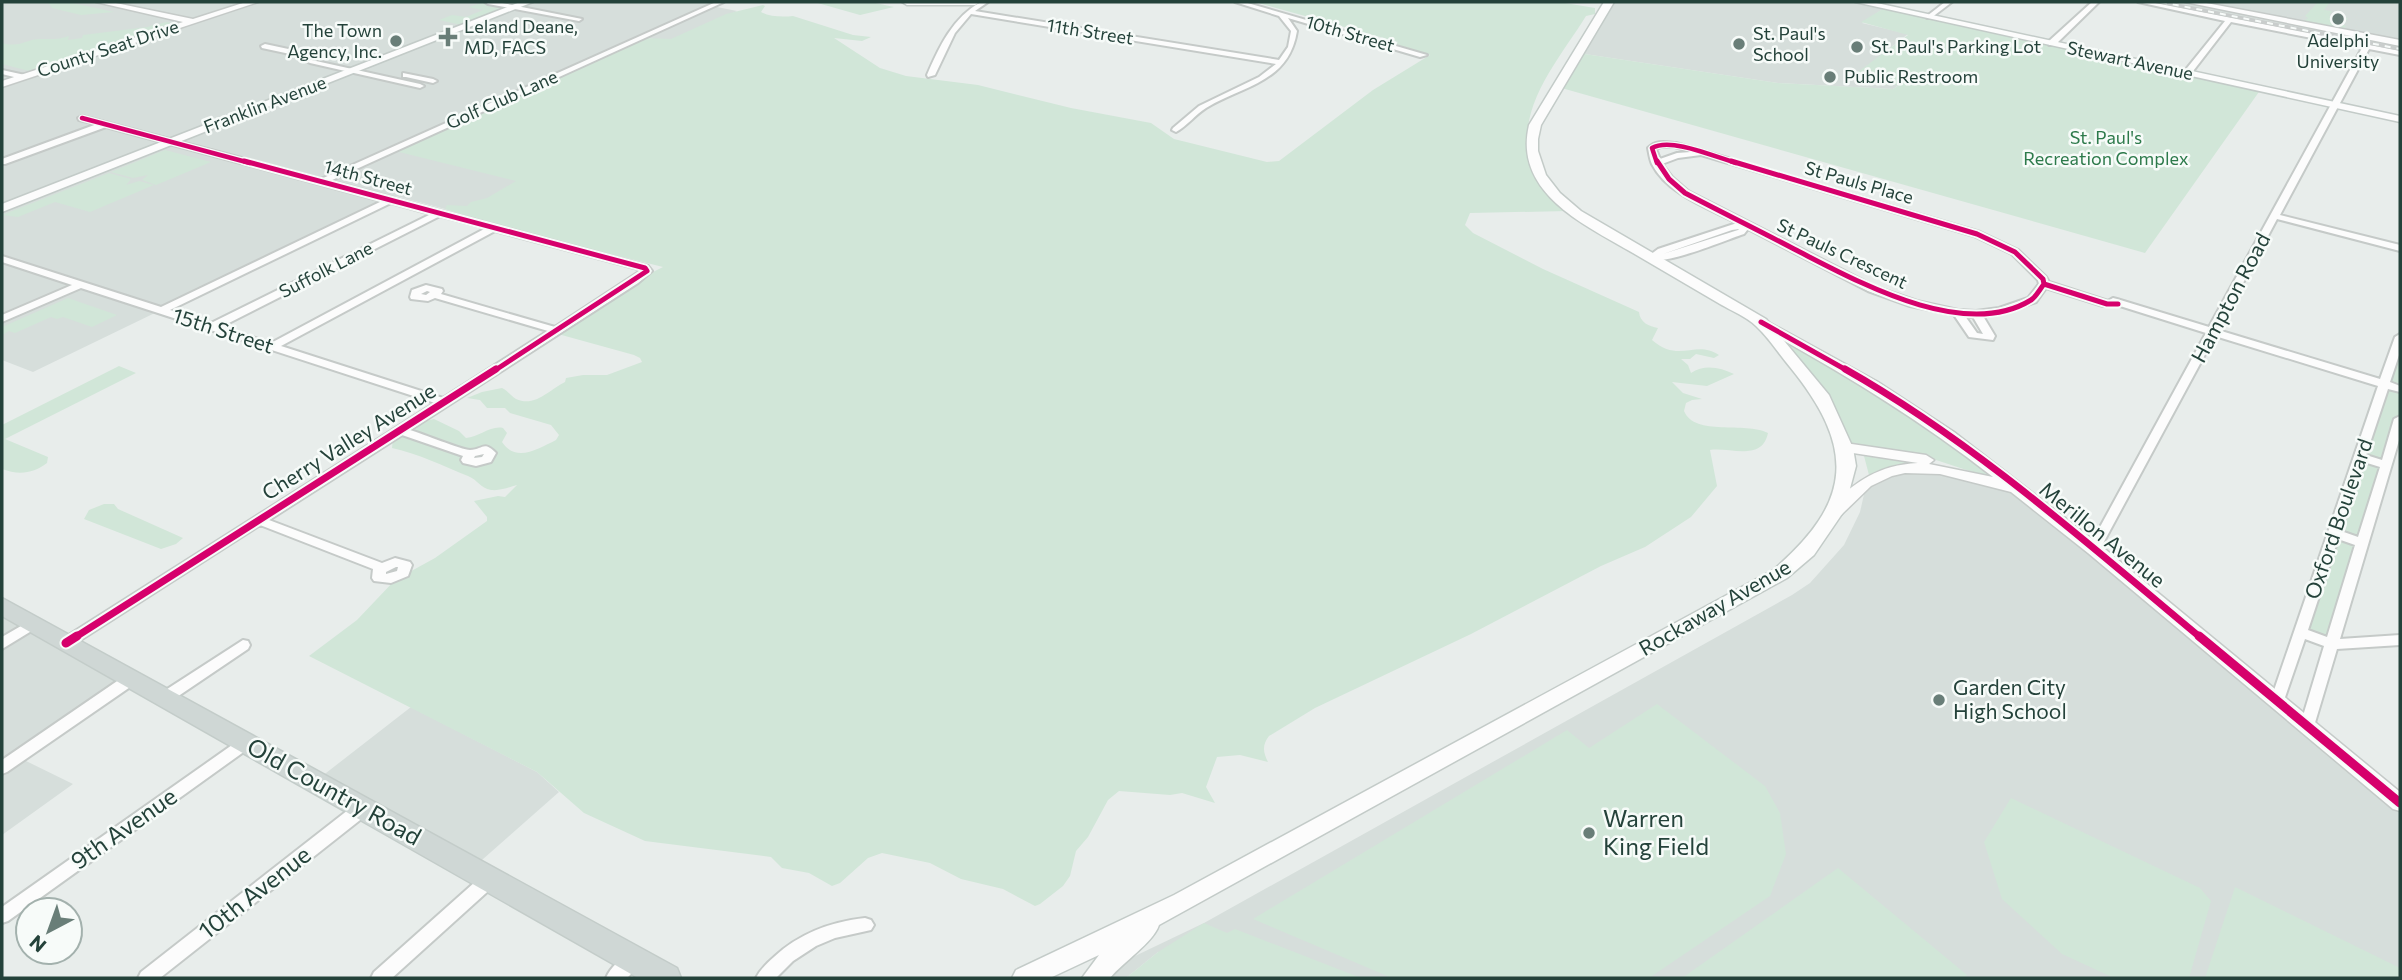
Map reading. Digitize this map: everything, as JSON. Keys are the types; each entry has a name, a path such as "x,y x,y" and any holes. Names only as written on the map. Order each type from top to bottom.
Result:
{"main road":[{"name":"Franklin Avenue","path":"2,208 528,2"},
{"name":"11th Street","path":"907,2 964,5"},
{"path":"964,5 975,2"},
{"name":"Rockaway Avenue","path":"1025,978 1164,911 1780,574 1807,551 1826,529 1835,512 1847,466 1845,448 1821,396 1761,322 1586,221 1565,205 1543,180 1533,159 1531,145 1535,125 1609,2"},
{"name":"Stewart Avenue","path":"1860,2 2400,120"},
{"name":"Old Country Road","path":"2,606 490,879 624,969 666,978"},
{"name":"Rockaway Avenue","path":"1095,978 1113,956 1164,911"},
{"name":"Rockaway Avenue","path":"1046,978 1084,950"}],"street":[{"path":"100,2 192,22"},
{"name":"County Seat Drive","path":"2,84 254,2"},
{"path":"488,2 576,21"},
{"name":"Golf Club Lane","path":"321,182 721,2"},
{"path":"931,75 964,5 985,2"},
{"name":"10th Street","path":"1238,2 1423,55"},
{"path":"1929,17 1949,2"},
{"path":"2052,43 2096,2"},
{"path":"2141,2 2400,53"},
{"path":"2189,2 2400,43"},
{"name":"11th Street","path":"964,5 1282,63"},
{"path":"1175,130 1204,106 1256,82 1282,63 1293,48 1294,31 1281,14"},
{"path":"2187,73 2230,19"},
{"path":"1294,31 1323,26"},
{"path":"265,46 433,81"},
{"name":"Hampton Road","path":"2094,549 2367,46"},
{"path":"310,61 419,86"},
{"path":"2,72 22,77"},
{"name":"14th Street","path":"82,118 645,268"},
{"path":"2,162 106,124"},
{"name":"St Pauls Place","path":"1656,163 1653,146 1669,144 1977,234 2015,252 2043,282 2400,389"},
{"path":"1656,163 1677,156 1706,154"},
{"name":"St Pauls Crescent","path":"1656,163 1666,177 1685,193 1882,293 1914,304 1976,314 2022,305 2032,300 2043,282"},
{"path":"162,311 391,200"},
{"name":"Suffolk Lane","path":"212,327 440,213"},
{"path":"2275,216 2400,248"},
{"path":"1651,258 1661,251 1731,227 1746,225"},
{"path":"271,346 494,228"},
{"name":"15th Street","path":"2,259 443,402"},
{"name":"Cherry Valley Avenue","path":"66,643 558,331 635,281 646,272 645,268"},
{"path":"2,319 80,285"},
{"path":"435,295 558,331"},
{"path":"1958,313 1971,334 1989,338 1990,335 1976,314"},
{"name":"Merillon Avenue","path":"1761,322 1910,408 2019,489 2400,803"},
{"name":"Oxford Boulevard","path":"2277,702 2400,337"},
{"name":"Oxford Boulevard","path":"2307,726 2400,419"},
{"path":"400,430 470,454"},
{"path":"1845,448 1938,462 2019,489"},
{"path":"2360,457 2386,465"},
{"path":"1835,512 1873,478 1898,469 1939,470 2019,489"},
{"path":"258,520 382,568"},
{"path":"2334,533 2362,543"},
{"path":"2,644 33,624"},
{"path":"2301,632 2332,644 2400,640"},
{"path":"166,697 243,645"},
{"path":"2,768 131,679"},
{"name":"9th Avenue","path":"2,916 247,742"},
{"name":"10th Avenue","path":"147,978 363,808"},
{"path":"380,978 490,879"},
{"path":"765,978 788,955 815,937 841,927 865,925"}],"shaded area":[{"path":"2,2 721,2 712,6 737,11 667,42 649,38 399,151 524,182 464,214 396,196 33,372 2,360"},
{"name":"St. Paul's School","path":"1608,2 1861,2 1886,7 1862,23 1908,34 1874,61 1918,71 1893,89 1778,83 1578,53"},
{"name":"Adelphi University","path":"2153,2 2400,2 2400,50"},
{"name":"Garden City High School","path":"1930,470 2016,490 2400,804 2400,978 1341,978 1158,952 1126,978 1089,978 1204,923 1792,595 1810,583 1844,545 1860,512 1865,490 1871,484 1898,472"},
{"path":"2,606 136,682 24,760 73,784 2,835"},
{"path":"411,707 537,772 559,792 474,867 317,780"}],"green space":[{"path":"48,2 68,2 114,12 81,15 52,8"},
{"path":"486,2 515,7 466,26 439,20 452,15 466,17 483,10 468,7"},
{"path":"814,2 871,2 894,7 860,15"},
{"path":"1255,2 1559,2 1595,8 1595,14 1586,16 1552,67 1528,124 1528,144 1533,163 1544,182 1568,211 1470,213 1465,225 1473,233 1543,269 1639,312 1643,321 1658,328 1652,340 1662,347 1679,351 1702,349 1719,355 1714,358 1696,354 1690,359 1681,359 1688,365 1691,373 1701,368 1712,368 1734,374 1707,386 1672,382 1683,393 1702,399 1686,403 1684,411 1690,419 1699,424 1747,428 1768,433 1765,442 1752,450 1710,450 1717,486 1691,517 1645,547 1601,566 1471,634 1315,708 1269,736 1264,749 1268,762 1240,755 1217,757 1206,787 1215,803 1182,793 1170,795 1119,791 1108,800 1088,837 1076,851 1070,876 1063,886 1035,906 1003,889 961,879 930,863 882,853 868,858 840,883 832,886 809,873 782,868 771,857 645,841 584,813 537,772 309,656 357,620 395,580 435,558 487,521 487,517 474,501 505,497 517,485 498,490 487,489 468,476 392,448 393,438 418,423 434,419 459,431 466,438 494,428 503,428 507,433 502,442 514,452 535,450 556,440 559,435 551,425 510,413 505,408 487,408 480,400 467,398 502,388 516,399 530,401 565,382 566,378 607,375 642,362 634,355 558,334 663,267 518,231 445,209 447,205 467,206 516,181 395,151 646,38 671,39 726,14 763,5 765,6 761,12 768,15 793,16 853,35 871,37 862,41 834,38 880,68 906,76 978,85 1071,108 1151,123 1174,139 1267,162 1279,161 1373,90 1430,55 1396,44 1398,42"},
{"path":"2318,2 2330,2 2324,10 2332,11 2329,16 2348,18 2342,24 2346,26 2344,29 2303,21"},
{"name":"St. Paul's Recreation Complex","path":"1886,7 2261,89 2145,253 1558,87 1578,53 1778,83 1893,89 1899,85 1883,85 1851,77 1908,35 1861,22"},
{"path":"174,23 29,71 2,64 2,43 19,44 36,39 69,36 68,40 82,38 83,35"},
{"path":"165,150 211,162 156,185 142,180 148,175 133,178 111,172"},
{"path":"109,173 131,179 126,185 139,181 154,185 90,212 55,202 18,217 2,215"},
{"path":"68,298 117,315 92,327 63,317 51,317 15,333 9,331 2,335 2,327"},
{"path":"1779,335 1845,372 2009,484 1936,460 1848,446 1820,384"},
{"path":"2400,346 2400,411 2330,642 2306,632"},
{"path":"119,366 136,373 5,439 48,457 47,463 25,472 2,469 2,425"},
{"path":"1864,456 1922,463 1869,475"},
{"path":"104,504 114,504 118,509 183,538 176,544 161,549 84,519 89,510"},
{"name":"Warren King Field","path":"1657,704 1765,786 1780,813 1786,854 1770,896 1649,978 1392,978 1253,919 1567,730 1589,748"},
{"path":"2011,798 2200,888 2211,901 2189,978 2114,978 2062,954 2002,899 1984,842"},
{"path":"1838,868 1967,975 1964,978 1682,978"},
{"path":"2235,887 2400,968 2400,978 2205,978"},
{"path":"1204,923 1227,933 1235,929 1361,978 1126,978 1158,952"}],"railway":[{"path":"2161,2 2400,49"}],"cycle path":[{"path":"66,643 647,271 645,268 82,118"},
{"path":"2044,284 2032,300 2001,311 1958,313 1914,304 1872,289 1685,193 1664,174 1652,148 1659,144 1676,145 1977,234 2015,252 2043,279 2044,284 2107,304 2118,304"},
{"path":"1761,322 1873,385 1949,435 2094,549 2400,803"}],"place":[{"name":"Adelphi University","path":"2338,19"},
{"name":"Leland Deane, MD, FACS","path":"448,37"},
{"name":"The Town Agency, Inc.","path":"396,41"},
{"name":"St. Paul's School","path":"1739,44"},
{"name":"St. Paul's Parking Lot","path":"1857,47"},
{"name":"Public Restroom","path":"1830,77"},
{"name":"Garden City High School","path":"1939,700"},
{"name":"Warren King Field","path":"1589,833"}]}
